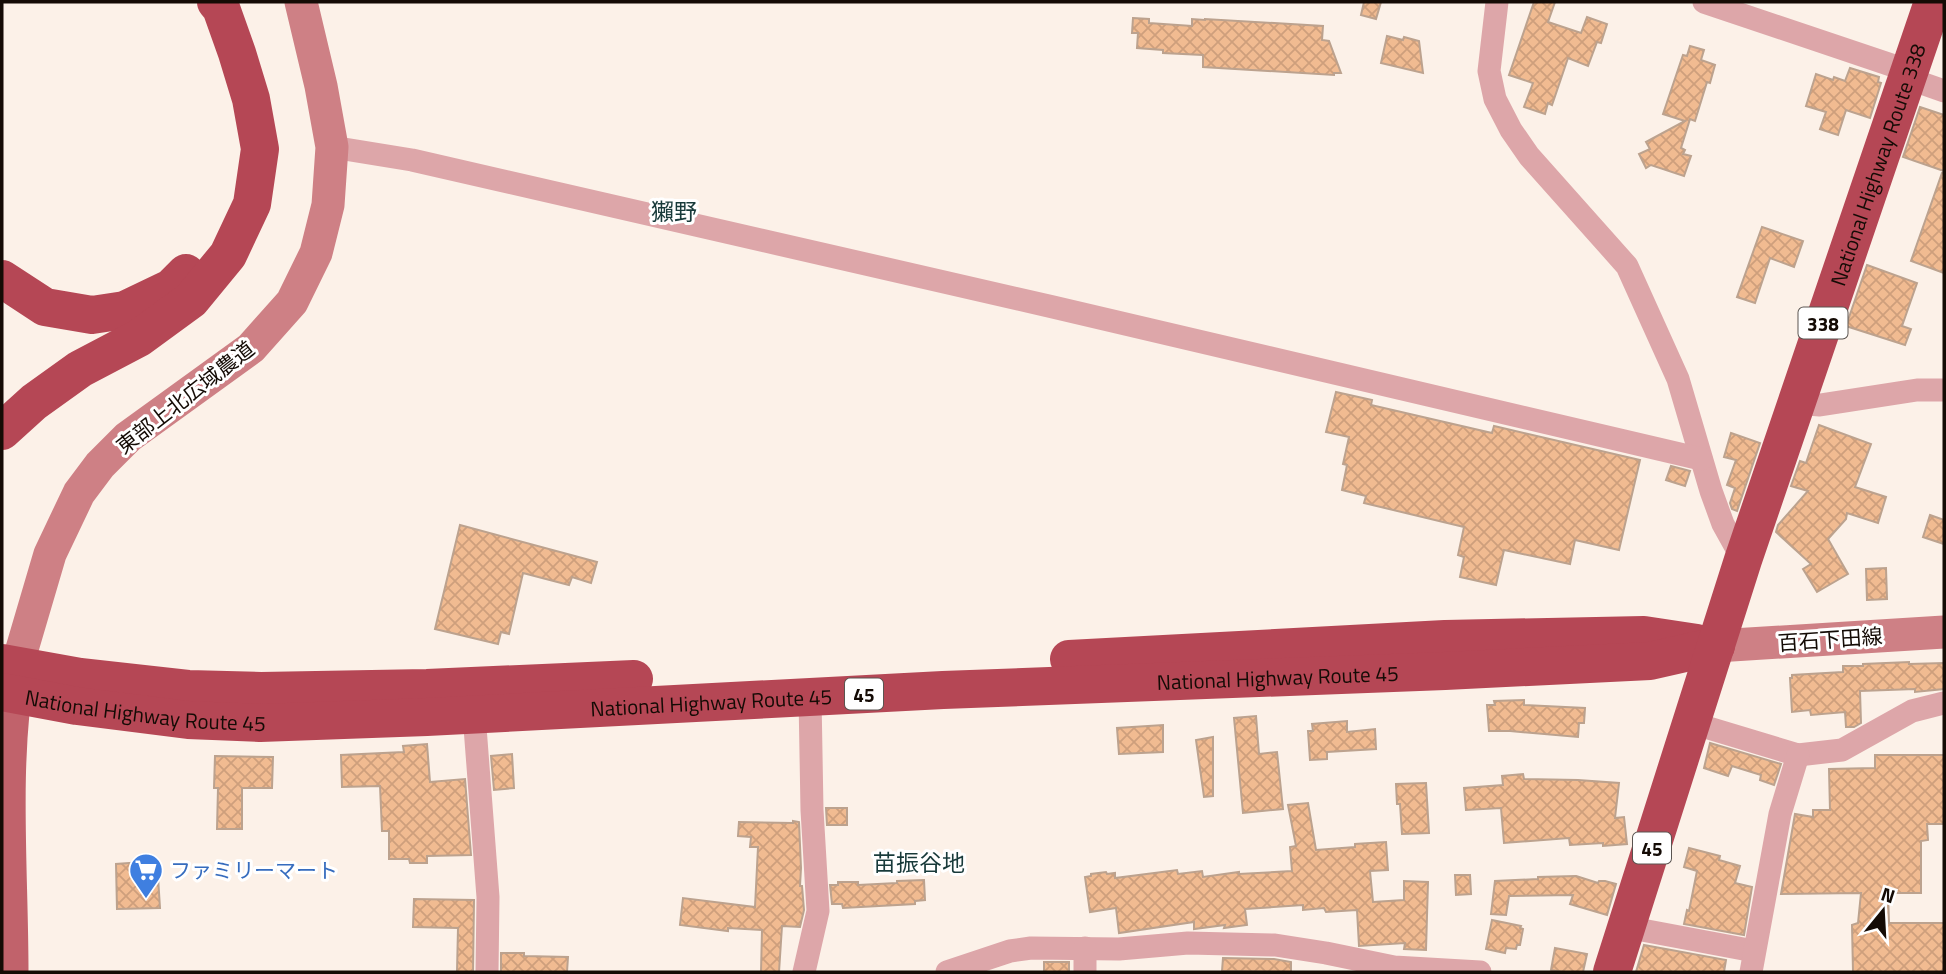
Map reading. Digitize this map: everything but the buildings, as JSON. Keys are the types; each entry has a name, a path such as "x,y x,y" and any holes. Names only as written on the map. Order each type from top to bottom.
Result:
{"highway":[{"path":"2,279 45,307 92,315 125,310 171,288 204,255 229,209 237,154 232,106 215,48 187,2"},
{"path":"2,432 34,402 80,369 139,338 191,300 228,255 252,204 260,149 251,99 221,8 216,2"},
{"name":"National Highway Route 338","path":"1716,646 1933,2"},
{"name":"National Highway Route 45","path":"8,679 80,677 188,689 261,691 427,688 916,667 1444,639 1644,635 1716,646"},
{"name":"National Highway Route 45","path":"8,679 77,706 188,720 260,723 1650,662 1716,646"},
{"name":"45","path":"1612,972 1716,646"}],"main road":[{"path":"8,679 6,782 10,972"}],"street":[{"name":"東部上北広域農道","path":"8,679 50,554 79,493 128,437 251,348 292,302 316,253 328,205 332,147 301,2"},
{"path":"1497,2 1489,71 1495,100 1529,156 1627,266 1678,379 1723,524 1743,560"},
{"path":"1708,2 1908,75 1944,91"},
{"path":"332,147 439,166 1701,459"},
{"path":"1796,403 1821,405 1917,390 1944,390"},
{"name":"百石下田線","path":"1716,646 1944,632"},
{"path":"804,972 818,911 812,810 810,697"},
{"path":"1692,723 1798,755 1842,750 1912,711 1944,703"},
{"path":"474,714 488,897 487,972"},
{"path":"1626,927 1753,962 1780,814 1798,755"},
{"path":"947,972 1010,951 1031,948 1119,949 1188,943 1275,945 1394,967 1480,972"},
{"path":"1085,948 1085,972"}],"place":[{"name":"ファミリーマート","path":"146,900"}],"district":[{"name":"獺野","path":"674,211"},
{"name":"苗振谷地","path":"919,862"}]}
